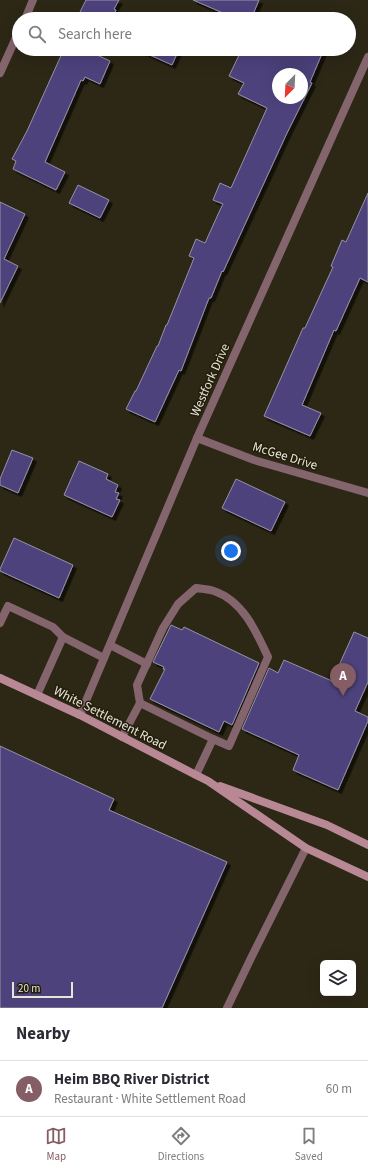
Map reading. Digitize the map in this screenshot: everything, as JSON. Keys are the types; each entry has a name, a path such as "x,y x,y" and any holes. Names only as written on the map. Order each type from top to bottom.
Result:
{"main road":[{"name":"White Settlement Road","path":"0,678 80,715 208,781 326,825 368,845"},
{"name":"White Settlement Road","path":"208,781 306,848 368,877"}],"street":[{"path":"28,12 33,0"},
{"path":"0,73 12,46"},
{"name":"Westfork Drive","path":"80,715 198,438 368,57"},
{"name":"McGee Drive","path":"198,438 254,460 368,493"},
{"path":"122,737 140,703 137,685 163,628 178,604 196,588 215,591 234,602 254,626 268,657 229,746 140,703"},
{"path":"0,623 8,606 53,628 63,638 104,658"},
{"path":"37,695 63,638"},
{"path":"110,645 147,664"},
{"path":"196,775 213,739"},
{"path":"227,1008 306,848"}],"building":[{"path":"86,0 119,0 114,9 116,10 115,12 80,12"},
{"path":"193,0 259,0 254,12 221,12"},
{"path":"61,56 99,56 110,61 100,84 85,77 83,81 81,80 45,162 65,172 56,190 13,169 16,161 12,159 27,131"},
{"path":"152,56 176,56 172,65"},
{"path":"239,56 321,56 310,82 312,83 308,91 308,68 272,68 272,104 302,104 223,272 222,271 211,298 209,298 181,371 179,370 155,422 126,409 167,325 194,258 189,256 196,239 205,243 223,204 213,200 220,183 231,188 267,108 238,94 244,83 229,76"},
{"path":"78,185 109,200 100,218 69,203"},
{"path":"368,193 368,282 360,278 336,331 334,330 302,405 321,413 310,436 264,416 303,328 305,328 333,267 331,266 342,240 346,242"},
{"path":"0,202 25,214 4,259 18,266 0,303"},
{"path":"12,450 33,458 18,493 0,485 0,479"},
{"path":"79,461 108,474 106,479 118,485 115,492 119,493 116,499 120,500 112,517 64,495"},
{"path":"236,479 285,502 271,531 222,508"},
{"path":"14,538 73,565 59,598 0,571"},
{"path":"171,625 182,630 184,627 259,663 232,725 224,721 219,732 150,699 165,669 163,669 164,667 153,662"},
{"path":"354,632 368,638 368,682 355,711 368,717 368,721 338,790 293,770 299,755 242,729 269,668 278,673 284,660 332,681"},
{"path":"0,746 114,799 109,810 227,862 162,1008 0,1008"}],"place":[{"name":"Heim BBQ River District","path":"343,696"}]}
